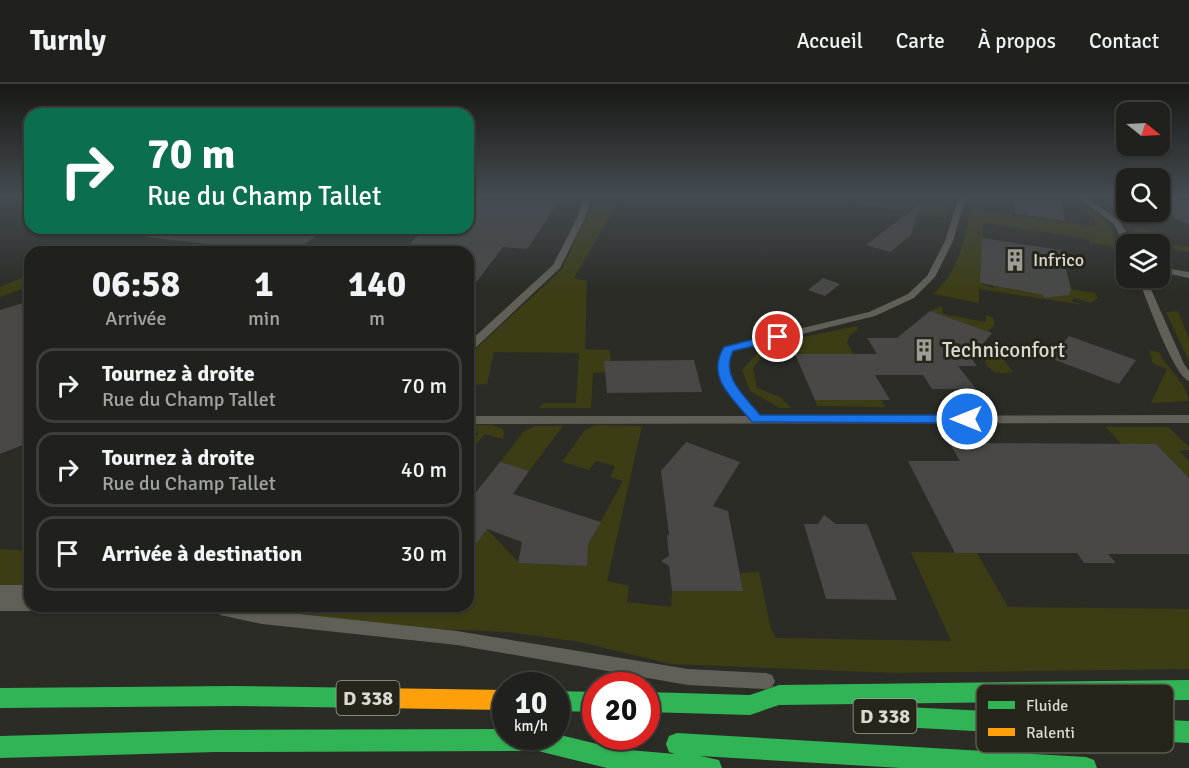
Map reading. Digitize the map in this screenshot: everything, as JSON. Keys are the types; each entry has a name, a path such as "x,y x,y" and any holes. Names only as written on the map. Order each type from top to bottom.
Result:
{"main road":[{"name":"D 338","path":"1174,690 1189,690"},
{"name":"D 338","path":"750,705 779,695 976,694"},
{"name":"D 338","path":"0,698 234,696 492,700"},
{"name":"D 338","path":"660,702 750,705 777,710"},
{"name":"D 338","path":"856,715 976,721"},
{"name":"D 338","path":"1174,731 1189,732"},
{"name":"D 338","path":"0,747 216,741 492,740"},
{"name":"D 338","path":"662,743 954,764 1086,768"},
{"name":"D 338","path":"570,748 618,760 711,768"}],"street":[{"path":"0,598 24,598"}],"lane":[{"path":"474,343 557,266 576,228"},
{"path":"756,419 723,378 722,361 728,349 872,314 911,296 931,277 945,250 952,228"},
{"path":"1170,272 1189,275"},
{"path":"1146,288 1179,366 1189,378"},
{"path":"474,420 1189,419"},
{"path":"234,612 457,638 688,677 876,684 976,694"}],"shaded area":[{"path":"581,228 603,228 574,278 587,281 585,349 610,350 611,361 605,372 593,373 591,408 539,408 544,403 576,403 579,353 494,352 487,384 474,385 474,350 562,269"},
{"path":"966,228 983,228 981,284 993,288 994,286 1043,295 1044,298 1068,295 1071,289 1095,293 1098,298 1091,303 1074,298 1071,301 1083,305 979,289 979,303 933,294 949,276 960,253"},
{"path":"1016,228 1110,228 1116,240 1116,257 1112,246 1090,243 1089,239"},
{"path":"1137,228 1156,232 1132,234 1131,232"},
{"path":"1170,245 1189,247 1189,252 1170,249"},
{"path":"24,277 24,288 0,297 0,287"},
{"path":"942,306 943,314 986,322 986,315 994,318 994,325 988,332 930,311"},
{"path":"1178,311 1189,339 1189,361 1166,312"},
{"path":"857,326 858,330 850,335 847,343 885,407 817,406 815,400 872,400 846,354 795,354 788,340"},
{"path":"991,350 1007,356 1004,360 1013,372 1001,373 991,369 985,362"},
{"path":"1149,350 1159,352 1184,388 1189,401 1151,403 1167,369 1153,364"},
{"path":"759,351 769,352 769,358 763,356 753,368 757,388 780,397 791,408 780,408 750,391 742,370"},
{"path":"474,425 491,425 502,428 504,432 503,439 485,434 474,447 474,438 479,433 474,432"},
{"path":"596,425 642,426 607,581 629,586 627,602 671,607 672,591 743,591 740,573 759,572 771,629 776,638 951,641 911,552 977,553 1008,607 1189,609 1189,669 895,673 671,664 580,642 508,632 413,628 286,612 474,612 474,547 487,529 519,563 586,566 588,544 623,481 610,477 615,466 596,461 589,470 562,462 585,430"},
{"path":"535,426 563,426 529,471 500,462 524,431"},
{"path":"1106,427 1168,427 1189,447 1189,450 1179,451 1189,461 1189,478 1156,444 1121,444"},
{"path":"0,549 24,551 24,592 0,592"}],"building":[{"path":"474,228 541,228 527,249 503,247 474,285 474,246 408,246 419,234 474,234"},
{"path":"888,228 913,228 911,235 890,252 866,245"},
{"path":"147,234 316,236 302,246 223,246 147,237"},
{"name":"Infrico","path":"982,238 1061,250 1071,289 1069,295 1044,298 1043,295 980,283"},
{"path":"823,278 840,284 825,296 808,290"},
{"path":"24,303 24,444 0,454 0,310"},
{"path":"930,311 992,333 971,358 977,366 958,366 976,389 932,389 923,375 875,375 890,400 815,400 795,354 877,354 867,338 897,338"},
{"path":"1069,336 1136,360 1119,384 1050,358"},
{"path":"694,360 702,392 607,393 604,361"},
{"path":"686,442 740,462 713,506 728,511 743,591 672,591 669,566 661,561 669,556 667,535 669,535 661,471"},
{"path":"949,443 1156,444 1189,478 1189,554 1108,554 1116,563 1084,563 1077,553 955,553 908,461 960,461"},
{"path":"500,462 529,471 513,494 601,522 588,544 587,566 518,563 522,542 487,529 474,547 474,494"},
{"path":"824,515 836,524 867,524 897,600 826,599 804,524 818,524"}],"traffic: fast":[{"path":"1174,690 1189,690"},
{"path":"660,702 750,705 779,695 976,693"},
{"path":"0,698 234,696 374,698"},
{"path":"570,701 582,702"},
{"path":"865,715 976,721"},
{"path":"1174,731 1189,732"},
{"path":"0,747 216,741 538,740 618,760 711,768"},
{"path":"677,744 1086,768"}],"traffic: slow":[{"path":"374,698 492,700"}],"place":[{"name":"Infrico","path":"1015,260"},
{"name":"Techniconfort","path":"924,350"}],"route":[{"path":"778,337 728,349 722,361 723,378 756,419 967,419"}]}
